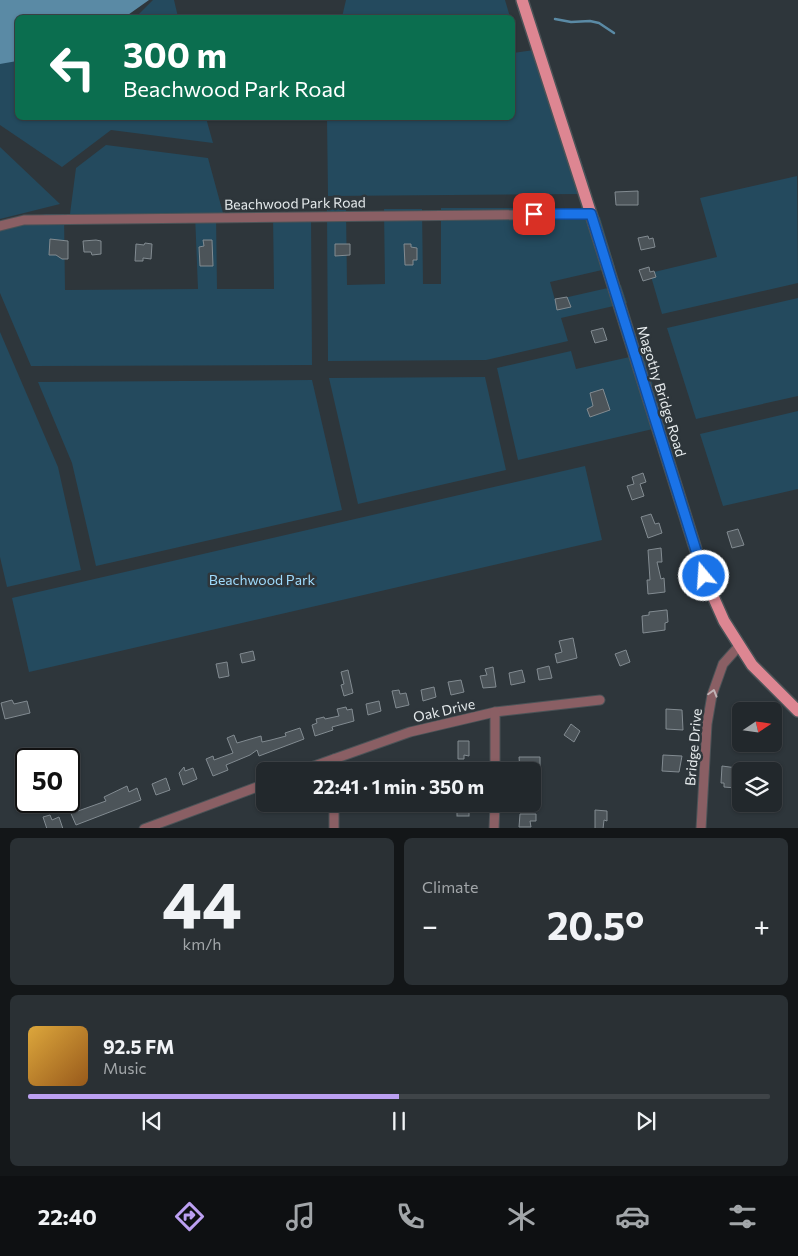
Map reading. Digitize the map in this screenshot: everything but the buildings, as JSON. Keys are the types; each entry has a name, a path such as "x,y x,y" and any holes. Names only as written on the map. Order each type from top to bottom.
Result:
{"main road":[{"name":"Magothy Bridge Road","path":"522,0 704,576 724,621 738,646 752,664 798,711"}],"street":[{"name":"Beachwood Park Road","path":"0,226 24,220 591,214"},
{"name":"Bridge Drive","path":"701,828 707,724 712,695 724,664 738,646"},
{"name":"Oak Drive","path":"326,762 410,732 495,712 600,700"},
{"path":"495,712 495,762"},
{"path":"144,828 256,787"},
{"path":"334,812 334,828"},
{"path":"494,828 495,812"}],"green space":[{"path":"153,0 174,0 178,15 138,15"},
{"path":"346,0 505,0 509,15 342,15"},
{"path":"15,44 15,120 207,120 213,143 111,130 62,167 0,125 0,45"},
{"path":"534,50 549,66 589,184 583,194 328,196 327,120 515,120 515,53"},
{"path":"106,145 208,158 223,213 216,214 217,289 274,289 273,213 311,213 312,365 31,366 0,293 0,226 46,214 64,214 65,290 198,289 195,214 70,214 76,168"},
{"path":"0,147 60,204 0,219"},
{"path":"797,176 798,283 662,314 650,273 717,257 700,198"},
{"path":"441,208 516,208 516,212 590,212 600,217 615,267 550,282 555,300 621,285 627,303 561,318 568,341 486,360 328,361 327,209 346,209 347,285 385,284 384,209 422,209 423,284 441,284"},
{"path":"798,298 798,396 696,419 667,328"},
{"path":"0,332 58,467 81,570 7,587 0,557"},
{"path":"571,351 576,369 643,354 666,426 518,460 497,368"},
{"path":"485,377 506,470 358,504 329,378"},
{"name":"Beachwood Park","path":"312,380 342,510 96,566 72,463 38,382"},
{"path":"798,411 798,489 723,506 700,434"},
{"name":"Beachwood Park","path":"585,466 602,540 29,672 12,598"}],"shaded area":[{"path":"0,0 149,0 128,15 15,15 15,61 0,64"}],"waterway":[{"path":"555,19 571,22 590,21 599,23 614,33"}],"route":[{"path":"534,214 591,214 704,576"}]}
